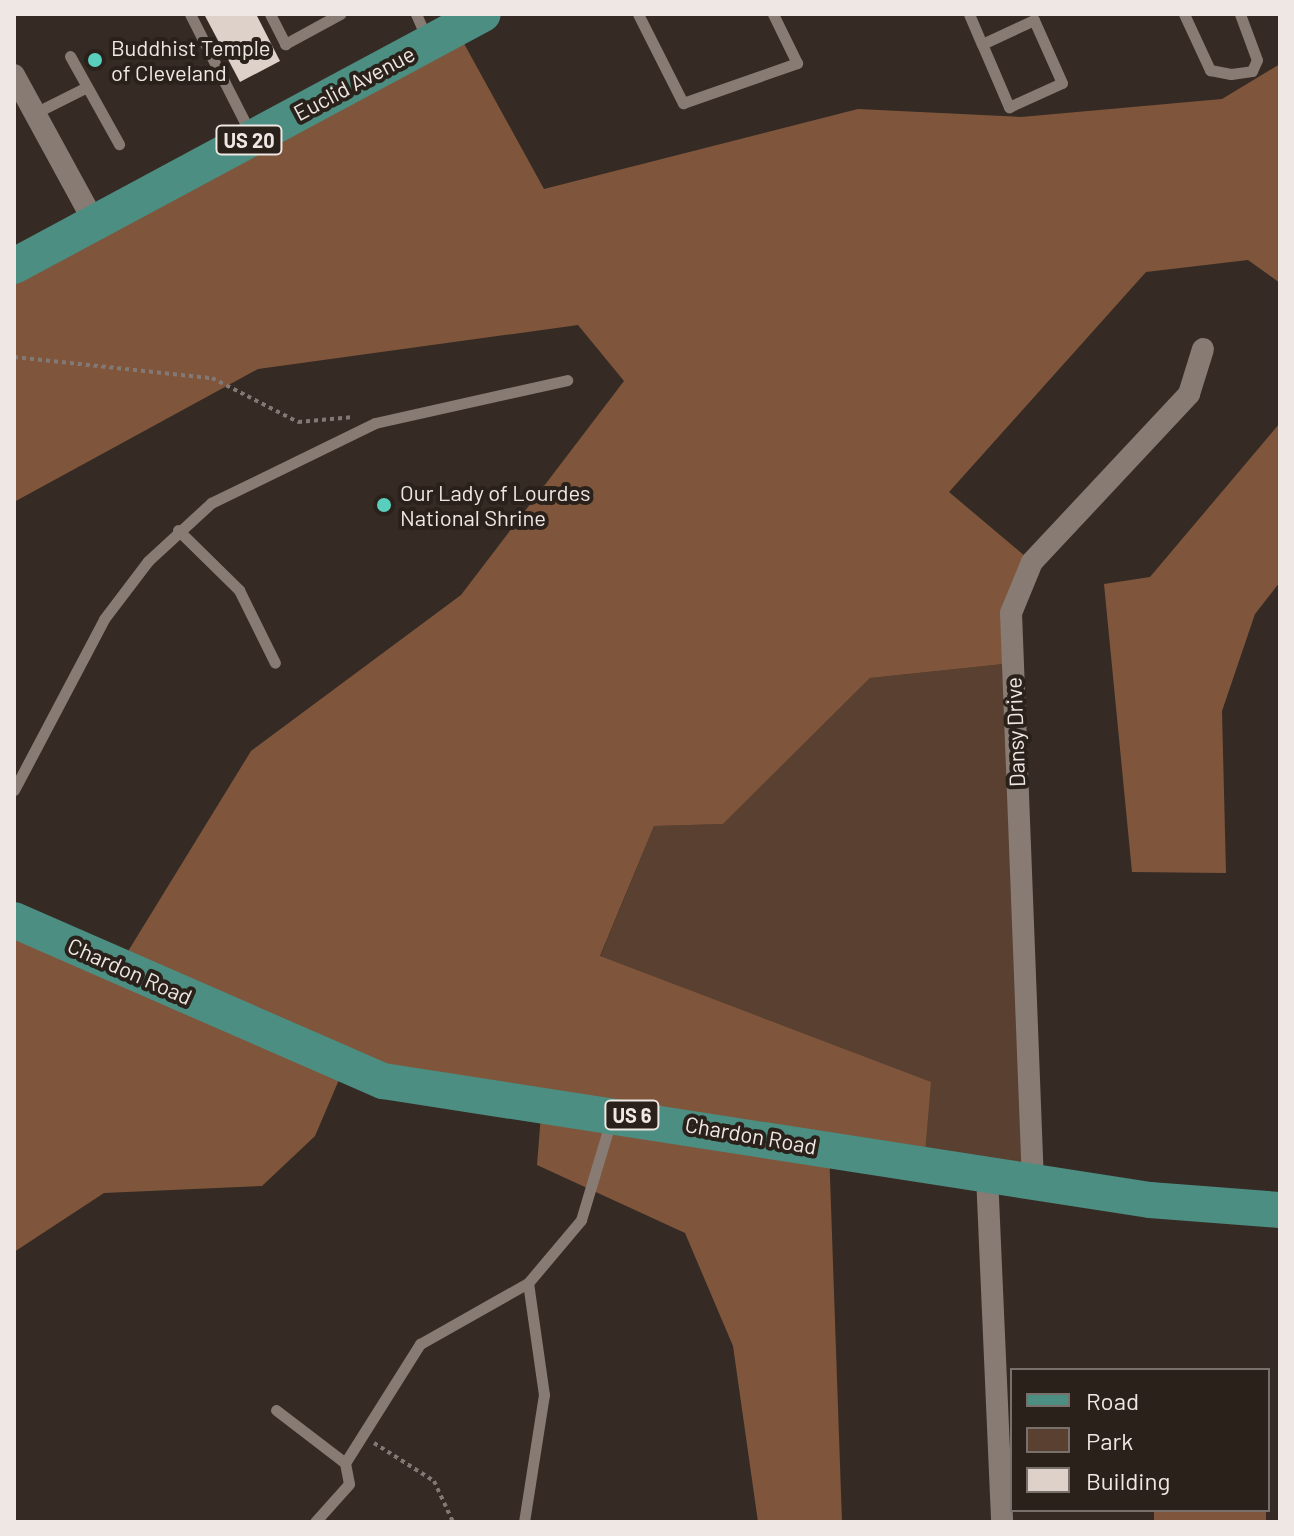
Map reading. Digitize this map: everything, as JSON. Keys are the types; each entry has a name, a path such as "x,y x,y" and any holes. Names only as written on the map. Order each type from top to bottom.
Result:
{"main road":[{"name":"Euclid Avenue","path":"14,266 253,138 422,29 483,14"},
{"name":"Chardon Road","path":"14,920 383,1081 613,1112 1033,1183 1280,1210"}],"street":[{"path":"14,75 94,222"},
{"name":"Dansy Drive","path":"1033,1183 1011,613 1032,562 1189,394 1203,349"},
{"path":"987,1175 1002,1522"}],"lane":[{"path":"190,14 253,138"},
{"path":"270,14 285,44 340,14"},
{"path":"638,14 683,103 797,63 773,14"},
{"path":"969,14 1009,107 1062,83 1034,20 982,44"},
{"path":"1184,14 1210,70 1231,74 1252,71 1257,60 1240,14"},
{"path":"70,56 119,144"},
{"path":"35,113 87,87"},
{"path":"14,790 87,645 178,530 229,490 375,423 567,380"},
{"path":"178,530 239,590 275,663"},
{"path":"345,1463 420,1344 528,1283 581,1220 613,1112"},
{"path":"524,1522 544,1395 528,1283"},
{"path":"276,1410 345,1463 349,1484 315,1522"}],"path":[{"path":"14,357 212,378 277,416 298,422 347,415 360,424"},
{"path":"374,1443 434,1481 453,1522"}],"green space":[{"path":"1013,663 1033,1183 924,1164 600,957 654,826 723,824 870,678"}],"shaded area":[{"path":"456,29 544,189 858,109 1021,117 1222,99 1280,64 1280,283 1248,260 1146,272 949,492 1032,562 1020,586 1013,663 870,678 723,824 654,826 600,956 931,1082 924,1164 829,1149 842,1522 758,1522 733,1346 685,1233 537,1165 542,1102 344,1068 315,1136 262,1186 104,1193 14,1252 14,920 119,966 251,751 461,595 624,381 578,325 258,369 14,502 14,265"},
{"path":"1280,423 1280,582 1255,614 1222,711 1226,873 1132,872 1104,584 1150,577"},
{"path":"1154,1512 1266,1512 1266,1522 1154,1522"}],"building":[{"path":"204,14 256,14 280,61 240,82"}],"place":[{"name":"Buddhist Temple of Cleveland","path":"95,60"},
{"name":"Our Lady of Lourdes National Shrine","path":"384,505"}]}
